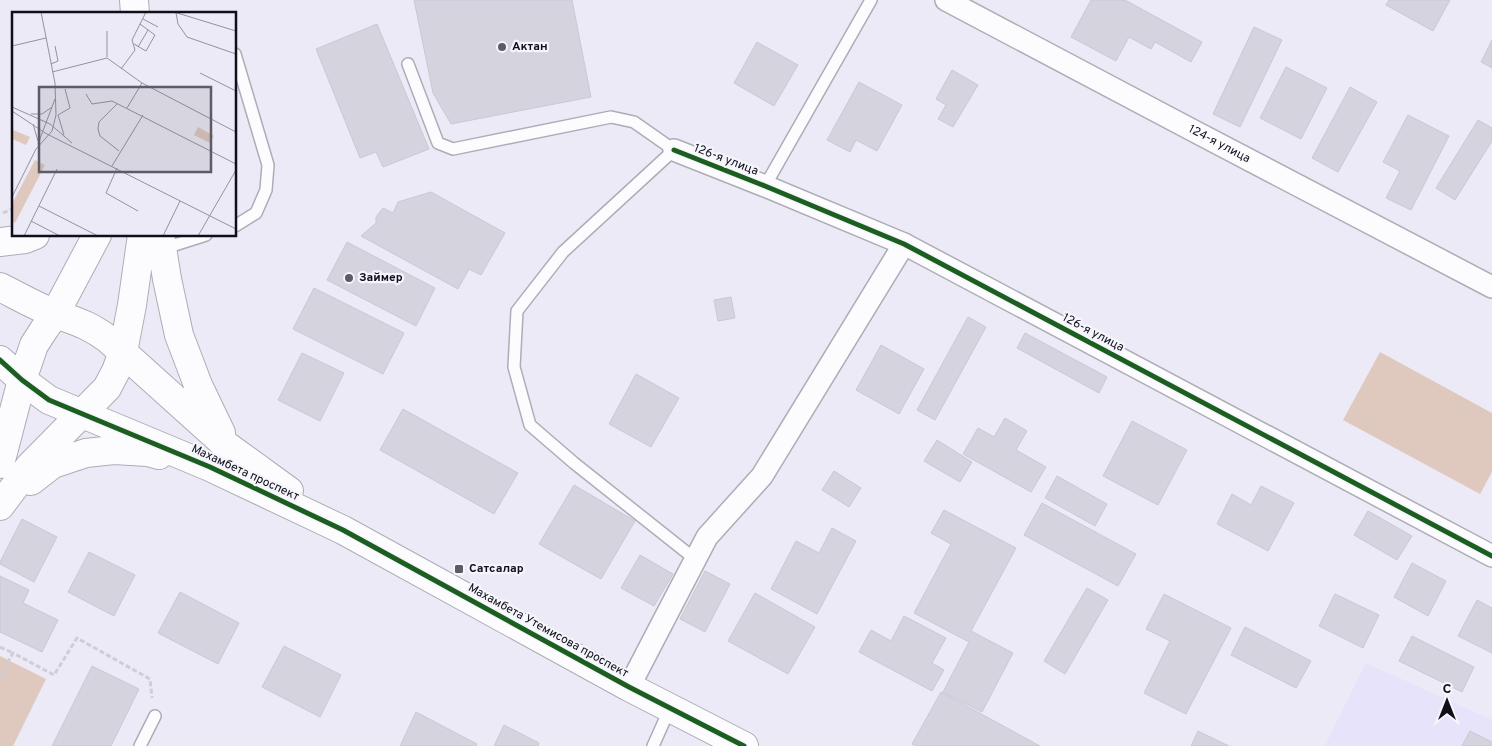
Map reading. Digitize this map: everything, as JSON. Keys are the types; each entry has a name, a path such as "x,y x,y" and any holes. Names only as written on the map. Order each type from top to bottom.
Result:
{"street":[{"name":"124-я улица","path":"946,0 1492,287"},
{"name":"126-я улица","path":"674,150 904,244 1492,556"},
{"path":"0,242 26,239 34,236"},
{"path":"0,464 22,380 34,345 55,314 96,236"},
{"path":"1,505 30,466 108,388 123,352 132,305 155,240"},
{"path":"155,240 167,279 179,335 198,385 227,446"},
{"path":"629,687 707,537 762,476 904,244"},
{"path":"0,287 55,314 74,319 93,328 123,352"},
{"name":"Махамбета проспект","path":"123,352 227,446 343,530"},
{"path":"0,360 22,380 49,400 82,413"},
{"name":"Махамбета проспект","path":"82,413 210,467 343,530"},
{"path":"1,505 53,464 86,453 114,450 148,452 210,467"},
{"name":"Махамбета Утемисова проспект","path":"343,530 629,687 744,746"}],"lane":[{"path":"765,186 871,0"},
{"path":"236,57 268,165 266,190 256,214 236,225"},
{"path":"408,64 438,143 453,150 611,118 634,122 674,150 563,252 517,311 514,366 530,425 574,463 695,558"},
{"path":"155,240 196,236"},
{"path":"653,746 670,708"},
{"path":"140,746 155,716"}],"path":[{"path":"0,214 12,209"},
{"path":"0,647 54,675 77,638 150,679 155,716"},
{"path":"0,676 13,653"}],"shaded area":[{"path":"1380,352 1492,413 1492,472 1480,494 1343,420"},
{"path":"0,656 46,679 13,746 0,746"},
{"path":"1366,663 1492,720 1492,746 1325,746"}],"building":[{"name":"Актан","path":"414,0 572,0 591,97 451,124 433,93"},
{"path":"1091,0 1125,0 1202,42 1191,62 1155,42 1151,49 1129,37 1116,61 1071,37"},
{"path":"1389,0 1450,0 1433,31 1386,5"},
{"path":"377,24 429,149 383,167 376,152 360,158 316,49"},
{"path":"1254,27 1282,40 1240,127 1213,114"},
{"path":"1492,40 1492,68 1481,62"},
{"path":"757,42 798,65 774,106 734,83"},
{"path":"1286,67 1327,88 1301,139 1260,118"},
{"path":"952,70 978,85 953,127 938,119 946,105 936,99"},
{"path":"859,82 902,105 877,151 856,140 850,152 827,140"},
{"path":"1350,87 1377,102 1338,172 1312,158"},
{"path":"1408,115 1449,136 1411,210 1386,198 1400,171 1383,162"},
{"path":"1478,120 1492,128 1492,141 1455,200 1436,188"},
{"path":"431,192 505,233 481,275 469,269 458,289 361,236 376,223 376,217 383,208 393,213 398,202"},
{"path":"347,242 435,288 416,326 327,280"},
{"path":"314,288 404,333 383,374 293,329"},
{"path":"731,297 735,318 718,321 714,300"},
{"path":"968,317 986,327 935,420 917,410"},
{"path":"1025,333 1107,377 1099,393 1017,348"},
{"path":"881,345 924,369 899,414 856,390"},
{"path":"302,353 344,373 320,421 278,400"},
{"path":"636,374 679,398 651,447 609,424"},
{"path":"403,409 518,473 494,514 380,450"},
{"path":"1005,418 1027,431 1016,450 1046,467 1031,492 963,454 978,428 994,437"},
{"path":"1132,421 1187,450 1158,505 1103,476"},
{"path":"937,440 972,462 960,482 924,461"},
{"path":"834,471 861,488 849,507 822,490"},
{"path":"1057,476 1107,504 1095,526 1045,498"},
{"path":"574,485 635,521 601,579 539,544"},
{"path":"1261,486 1294,503 1268,551 1217,524 1232,494 1251,505"},
{"path":"1042,503 1136,554 1118,586 1024,535"},
{"path":"944,510 1016,548 971,631 1013,653 982,712 943,692 969,642 914,613 951,544 931,533"},
{"path":"1368,511 1412,536 1397,560 1354,535"},
{"path":"22,519 57,537 34,582 0,564"},
{"path":"832,528 856,541 817,614 771,589 796,541 819,553"},
{"path":"89,552 135,575 114,616 68,592"},
{"path":"640,555 673,574 654,606 621,588"},
{"path":"1412,563 1446,581 1428,616 1394,597"},
{"path":"705,571 730,584 705,632 680,619"},
{"path":"0,576 29,590 23,603 58,620 42,652 0,632"},
{"path":"1087,588 1108,600 1065,674 1044,661"},
{"path":"180,592 239,623 218,664 158,633"},
{"path":"755,593 815,627 788,674 728,641"},
{"path":"1164,594 1231,628 1186,714 1144,693 1170,641 1146,629"},
{"path":"1335,594 1379,615 1363,648 1319,626"},
{"path":"1477,600 1492,608 1492,653 1458,636"},
{"path":"904,616 946,638 932,663 944,670 932,691 859,652 871,630 891,641"},
{"path":"1245,627 1311,661 1296,688 1231,655"},
{"path":"1412,636 1474,667 1462,692 1399,661"},
{"path":"284,646 341,675 320,717 262,687"},
{"path":"92,666 139,689 111,746 52,746"},
{"path":"941,692 1040,746 916,746 912,744"},
{"path":"416,712 477,744 476,746 400,746"},
{"path":"504,725 539,743 538,746 494,746"},
{"path":"1198,731 1229,746 1191,746"},
{"path":"1470,731 1492,742 1492,746 1462,746"}],"cycle path":[{"path":"674,150 904,244 1492,556"},
{"path":"0,360 22,380 49,400 210,467 343,530 629,687 744,746"}],"place":[{"name":"Актан","path":"502,47"},
{"name":"Займер","path":"349,278"},
{"name":"Сатсалар","path":"459,569"}]}
